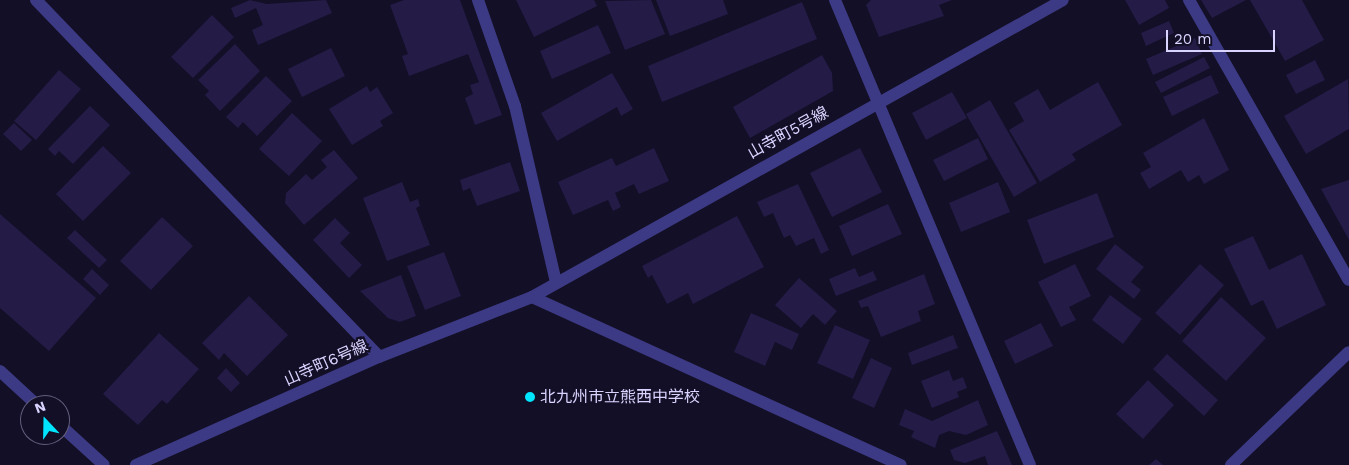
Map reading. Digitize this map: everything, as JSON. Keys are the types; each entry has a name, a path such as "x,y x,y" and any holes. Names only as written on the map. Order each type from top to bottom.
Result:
{"street":[{"path":"36,0 379,357"},
{"path":"478,0 514,106 556,282"},
{"path":"835,0 876,102 1030,465"},
{"name":"山寺町5号線","path":"532,298 556,282 876,102 1063,0"},
{"path":"1189,0 1349,280"},
{"path":"532,298 900,465"},
{"name":"山寺町6号線","path":"136,465 379,357 532,298"},
{"path":"1231,465 1349,352"},
{"path":"0,371 26,395"},
{"path":"70,435 104,465"}],"building":[{"path":"250,0 267,4 326,0 332,13 258,45 252,30 263,25 256,8 235,18 231,8"},
{"path":"404,0 460,0 502,115 475,125 465,98 473,94 470,85 479,82 468,54 409,76 402,56 408,54 390,5"},
{"path":"516,0 594,0 597,6 534,37"},
{"path":"651,0 665,34 625,50 605,1"},
{"path":"656,0 723,0 728,14 670,36"},
{"path":"871,0 952,0 939,5 944,16 879,37 866,5"},
{"path":"1125,0 1165,0 1169,8 1139,25"},
{"path":"1201,0 1246,0 1212,18"},
{"path":"1250,0 1302,0 1324,40 1285,61"},
{"path":"802,2 817,39 662,102 648,66"},
{"path":"212,15 234,37 193,78 171,57"},
{"path":"1169,21 1174,33 1146,46 1141,33"},
{"path":"598,25 611,53 552,79 540,51"},
{"path":"1195,38 1202,54 1153,75 1146,59"},
{"path":"235,44 260,71 220,111 205,95 209,91 198,80"},
{"path":"331,48 345,76 302,97 288,69"},
{"path":"822,55 832,73 833,91 750,138 733,107"},
{"path":"1204,57 1210,68 1161,93 1155,82"},
{"path":"1315,60 1325,80 1296,94 1286,75"},
{"path":"59,70 81,89 36,140 14,121"},
{"path":"612,73 633,109 621,116 617,107 557,141 541,113"},
{"path":"1211,75 1219,93 1172,116 1163,97"},
{"path":"266,76 292,101 257,136 243,122 238,128 226,117"},
{"path":"1348,79 1349,129 1306,154 1284,116"},
{"path":"1098,82 1122,125 1072,154 1076,160 1040,182 1009,130 1024,121 1014,103 1038,89 1050,110"},
{"path":"367,86 370,92 377,87 393,113 380,121 383,126 352,145 329,109"},
{"path":"952,92 967,118 926,140 912,113"},
{"path":"990,100 1037,183 1014,197 966,114"},
{"path":"90,106 110,125 73,164 59,151 55,156 48,149"},
{"path":"292,113 322,141 289,176 259,149"},
{"path":"1204,118 1229,170 1204,184 1199,175 1188,182 1181,170 1149,189 1140,173 1151,167 1143,153"},
{"path":"14,123 32,140 21,151 3,134"},
{"path":"978,138 988,159 944,181 933,160"},
{"path":"103,146 131,173 83,221 56,194"},
{"path":"654,148 669,181 639,194 634,184 615,193 621,207 613,211 608,200 573,215 558,182 612,158 616,166"},
{"path":"860,148 882,192 832,217 810,173"},
{"path":"334,150 358,178 304,225 285,203 286,193 306,174 312,180 327,167 321,160"},
{"path":"510,162 520,191 477,206 470,188 463,191 460,180"},
{"path":"1349,180 1349,240 1321,189"},
{"path":"402,182 410,202 418,199 420,206 416,208 430,245 387,261 363,198"},
{"path":"998,182 1010,212 961,232 949,203"},
{"path":"798,184 829,250 821,254 814,238 796,246 790,235 784,238 773,213 764,217 757,202"},
{"path":"1097,193 1114,237 1044,264 1027,220"},
{"path":"888,204 902,234 852,256 839,226"},
{"path":"0,214 96,298 49,351 0,308"},
{"path":"737,216 764,267 693,304 688,293 667,304 652,275 648,278 642,266"},
{"path":"162,217 193,246 151,290 120,261"},
{"path":"335,218 350,233 340,243 362,265 349,278 313,240"},
{"path":"75,230 107,260 99,268 67,238"},
{"path":"1253,236 1269,270 1302,254 1326,305 1277,329 1263,300 1251,306 1224,249"},
{"path":"1115,244 1144,267 1131,282 1141,290 1134,299 1096,269"},
{"path":"444,252 461,296 425,310 407,266"},
{"path":"1075,264 1091,296 1069,307 1076,320 1061,327 1038,282"},
{"path":"1200,264 1224,285 1180,335 1155,313"},
{"path":"855,268 859,277 873,271 877,280 836,296 829,279"},
{"path":"92,269 109,285 100,295 83,279"},
{"path":"924,274 935,304 918,311 921,321 881,337 868,306 861,308 858,301"},
{"path":"401,275 416,316 400,322 388,318 360,291"},
{"path":"799,278 837,311 825,325 813,314 801,328 775,305"},
{"path":"1110,295 1142,319 1123,344 1092,320"},
{"path":"249,296 288,335 247,376 224,353 219,360 202,343"},
{"path":"1221,297 1266,338 1226,381 1182,341"},
{"path":"751,313 799,334 792,350 775,342 765,366 734,352"},
{"path":"1041,323 1053,346 1015,364 1004,341"},
{"path":"835,325 870,340 853,379 817,363"},
{"path":"159,333 199,369 167,404 162,400 138,425 103,394"},
{"path":"953,335 958,348 912,365 908,353"},
{"path":"1167,354 1218,400 1204,416 1153,369"},
{"path":"871,358 892,368 874,408 852,398"},
{"path":"226,368 240,383 231,392 217,378"},
{"path":"949,370 953,381 963,377 967,388 957,392 959,397 932,408 921,381"},
{"path":"1148,380 1174,405 1143,439 1116,414"},
{"path":"978,400 988,425 966,435 949,431 939,435 935,448 911,437 914,431 899,425 905,409 932,421"},
{"path":"997,431 1012,465 988,465 985,456 965,463 954,460 950,450"},
{"path":"1156,459 1163,465 1149,465"}],"place":[{"name":"北九州市立熊西中学校","path":"530,397"}]}
